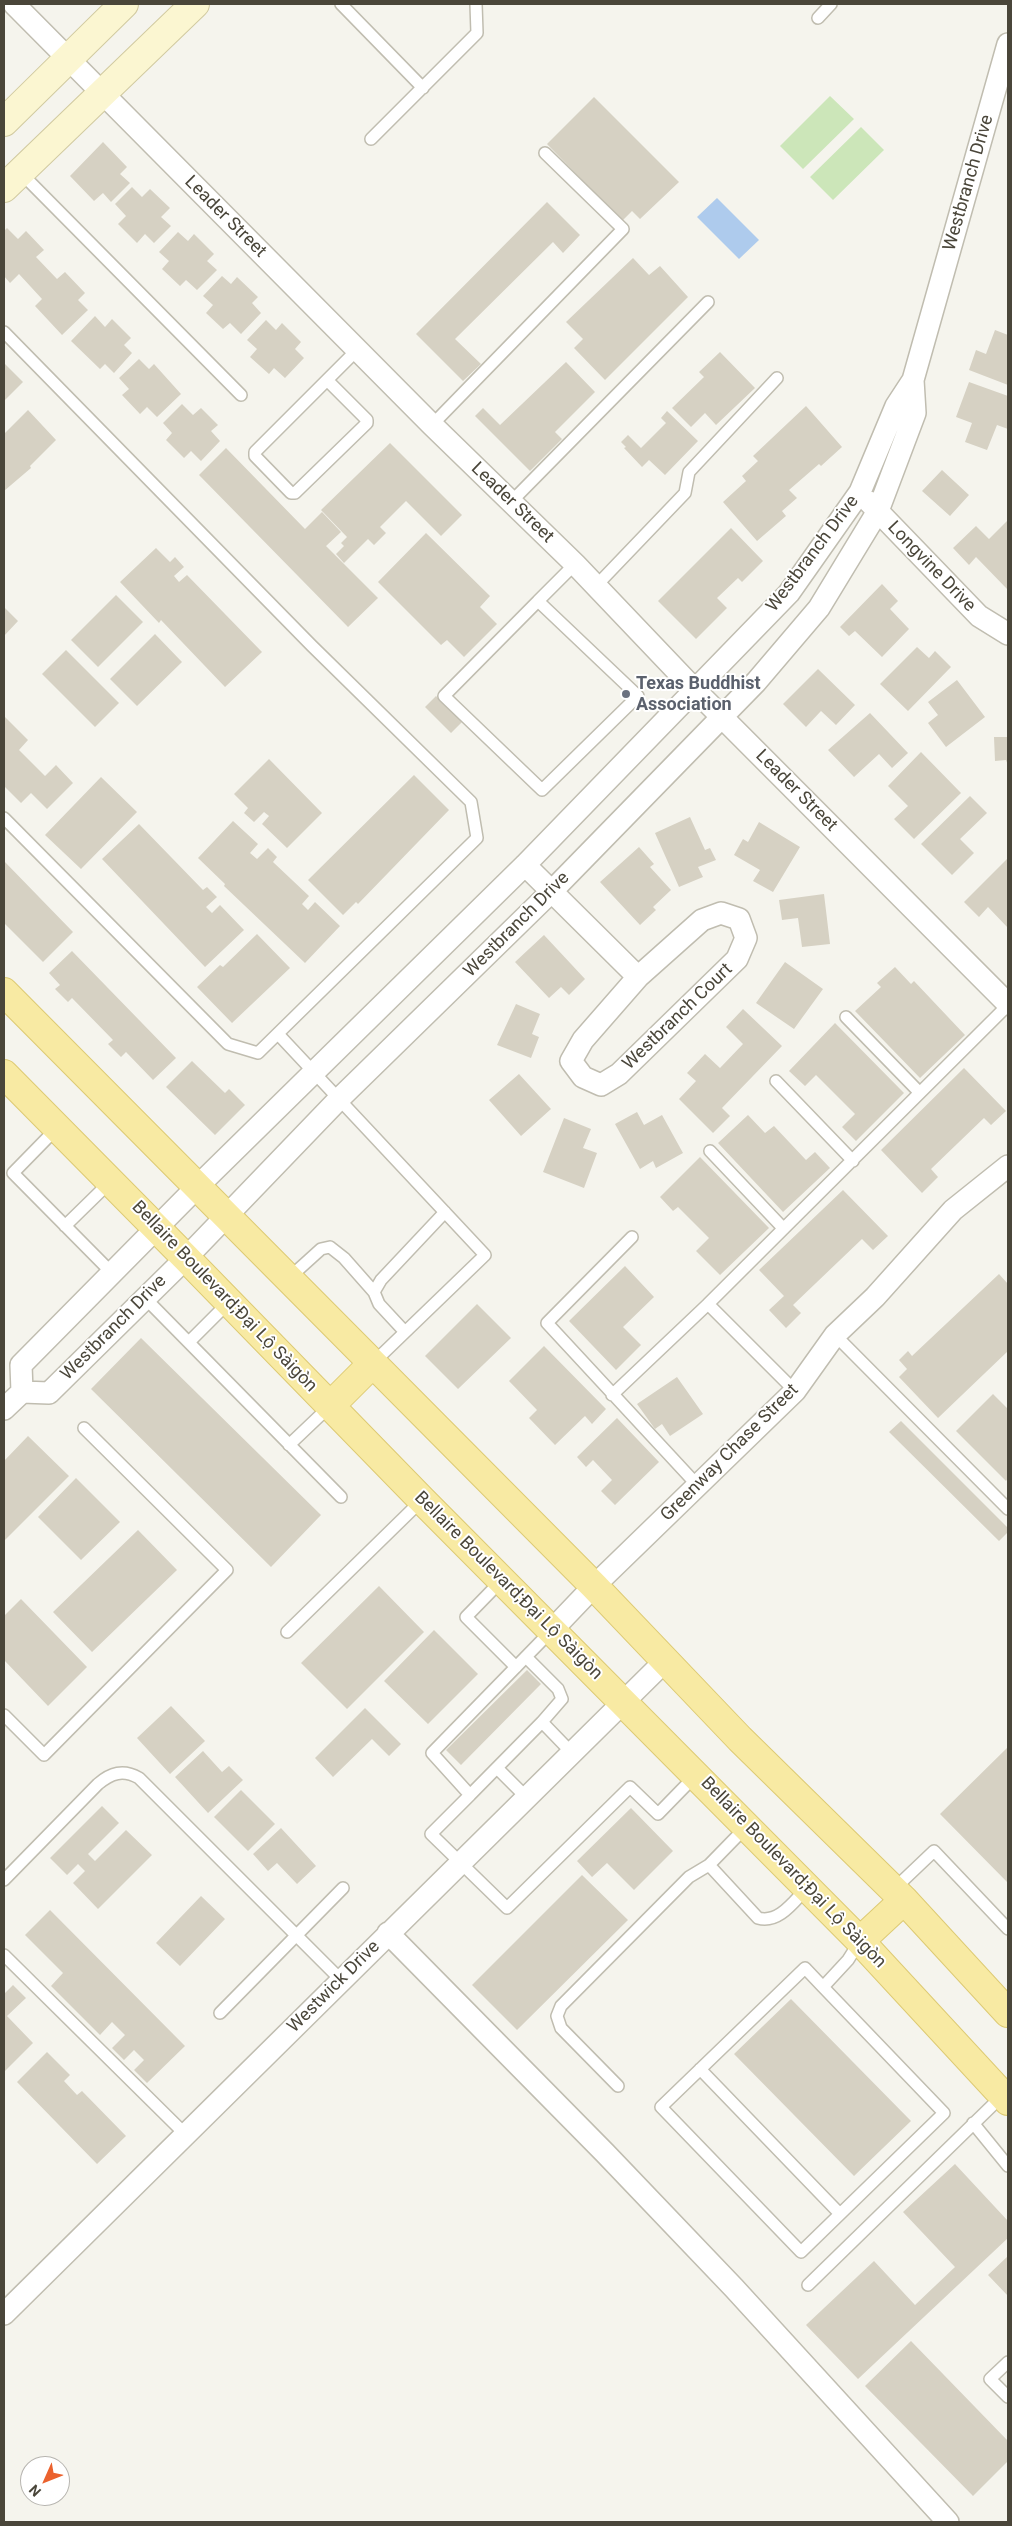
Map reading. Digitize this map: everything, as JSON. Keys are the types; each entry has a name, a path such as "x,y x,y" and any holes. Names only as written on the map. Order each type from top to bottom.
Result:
{"main road":[{"path":"4,122 124,4"},
{"path":"12,181 195,4"},
{"path":"4,992 594,1586 740,1739 899,1895 1008,2013"},
{"name":"Bellaire Boulevard;Đại Lộ Sàigòn","path":"4,1074 422,1500 860,1940 1006,2098"},
{"path":"330,1406 372,1364"},
{"path":"860,1940 899,1895"}],"street":[{"name":"Leader Street","path":"14,4 432,425 575,564 696,691 1008,1004"},
{"name":"Westbranch Drive","path":"913,380 915,412 878,511 820,608 756,682 552,891 338,1100 226,1214 186,1258 49,1393 22,1392 21,1365 198,1186 525,865 696,691 789,593 860,492 896,406 913,380 1008,44"},
{"name":"Longvine Drive","path":"860,492 978,616 1008,634"},
{"path":"525,865 638,977"},
{"name":"Westbranch Court","path":"721,913 739,919 746,938 737,959 619,1074 601,1085 583,1076 570,1061 583,1040 638,977 702,920 721,913"},
{"name":"Greenway Chase Street","path":"552,1630 594,1586 795,1391 835,1335 875,1297 953,1210 1008,1166"},
{"path":"4,1410 22,1392"},
{"name":"Westwick Drive","path":"4,2314 665,1661"},
{"path":"388,1933 605,2153 727,2281 948,2522"}],"lane":[{"path":"341,4 423,88"},
{"path":"371,139 477,33 476,4"},
{"path":"818,18 832,4"},
{"path":"432,425 623,229 545,153"},
{"path":"12,181 241,395"},
{"path":"512,502 708,302"},
{"path":"4,332 312,646 471,802 477,838 258,1053 228,1044 4,818"},
{"path":"327,380 367,420 367,423 295,493 291,493 255,456 255,452 327,380 357,350"},
{"path":"595,587 685,493 689,472 777,378"},
{"path":"538,601 638,696 542,790 444,696 538,601 575,564"},
{"path":"612,1395 708,1304 853,1161 919,1092 1008,1004"},
{"path":"846,1017 919,1092"},
{"path":"278,1034 338,1100 485,1254 372,1364"},
{"path":"776,1081 853,1161"},
{"path":"57,1128 13,1173 112,1273"},
{"path":"710,1152 783,1228"},
{"path":"65,1226 110,1182"},
{"path":"374,1292 381,1280 445,1212"},
{"path":"632,1237 547,1323 612,1395 699,1486"},
{"path":"289,1278 321,1249 330,1247 344,1258 374,1292 379,1304 405,1332"},
{"path":"145,1298 341,1497"},
{"path":"189,1342 229,1302"},
{"path":"708,1304 795,1391"},
{"path":"835,1335 1008,1509"},
{"path":"289,1445 330,1406"},
{"path":"4,1715 44,1755 227,1570 84,1428"},
{"path":"287,1632 422,1500"},
{"path":"502,1580 466,1617 516,1667"},
{"path":"470,1794 432,1752 552,1630"},
{"path":"526,1656 562,1694 558,1705 431,1834 507,1908 630,1787 658,1814 696,1774"},
{"path":"542,1722 572,1752"},
{"path":"497,1768 526,1797"},
{"path":"4,1880 98,1784 109,1776 124,1772 139,1778 341,1980"},
{"path":"618,2086 561,2028 557,2016 560,2006 689,1877 709,1865 747,1826"},
{"path":"899,1895 934,1850 1008,1929"},
{"path":"709,1865 758,1918 767,1920 778,1917 808,1887"},
{"path":"220,2013 344,1888"},
{"path":"823,1987 848,1960 860,1940"},
{"path":"4,1955 185,2134"},
{"path":"805,1968 944,2113 801,2252 661,2107 700,2070 805,1968"},
{"path":"700,2070 840,2214"},
{"path":"808,2285 973,2123 1006,2098"},
{"path":"973,2123 1008,2166"},
{"path":"1008,2362 990,2379 1008,2397"}],"green space":[{"path":"830,96 854,119 803,169 780,146"},
{"path":"861,127 884,150 833,200 810,177"}],"water":[{"path":"717,198 759,240 739,259 697,217"}],"building":[{"path":"594,97 679,182 640,219 632,211 622,221 547,144"},
{"path":"103,142 127,167 120,174 130,183 111,202 103,193 94,201 70,176"},
{"path":"132,187 142,197 150,189 170,208 161,217 171,226 154,243 145,234 137,243 118,224 126,216 115,204"},
{"path":"547,202 580,235 563,253 553,242 455,339 481,364 463,381 416,334"},
{"path":"7,228 18,239 26,231 44,250 36,257 57,279 65,272 85,293 78,300 88,310 62,335 35,306 42,299 19,274 10,283 4,276 4,231"},
{"path":"178,232 188,241 194,234 214,254 207,261 217,270 197,290 186,280 180,286 162,269 169,261 159,252"},
{"path":"633,258 649,275 660,266 688,297 605,380 574,348 583,339 566,322"},
{"path":"222,276 231,284 237,277 258,297 252,303 261,313 241,334 230,323 223,329 206,313 213,305 203,296"},
{"path":"95,316 105,327 112,319 131,338 124,345 132,353 114,373 105,364 100,369 71,341"},
{"path":"266,320 276,330 282,323 301,342 295,349 304,358 285,378 274,368 269,374 250,357 257,349 247,340"},
{"path":"995,330 1008,335 1008,385 969,370 976,350 986,354"},
{"path":"720,352 755,388 716,425 705,413 691,427 672,408 704,377 699,372"},
{"path":"139,359 149,369 154,364 181,394 157,417 147,407 140,414 122,395 129,389 119,378"},
{"path":"566,362 595,392 555,432 562,439 530,471 475,416 483,408 500,425"},
{"path":"4,363 23,382 4,401"},
{"path":"969,382 1008,396 1008,429 997,425 987,450 965,442 972,423 956,417"},
{"path":"182,404 193,415 201,408 218,425 211,431 220,441 201,461 191,451 184,458 166,440 172,433 163,423"},
{"path":"806,406 842,447 821,466 819,464 789,490 797,498 782,511 786,516 757,541 723,502 746,481 742,476 758,461 753,456"},
{"path":"28,410 56,440 30,466 31,468 4,491 4,434"},
{"path":"667,411 698,441 665,475 649,460 642,467 624,448 626,447 621,442 628,435 641,448 666,423 661,418"},
{"path":"390,443 462,515 441,536 406,501 380,527 386,533 374,545 368,539 344,563 336,554 344,546 341,543 347,537 321,510"},
{"path":"226,448 305,529 322,512 341,532 326,546 378,598 348,627 199,475"},
{"path":"942,470 969,495 950,516 922,491"},
{"path":"1007,521 1008,590 976,557 969,565 953,548 976,526 989,539"},
{"path":"731,528 763,561 742,582 738,578 717,598 727,608 696,639 658,601"},
{"path":"426,533 490,596 480,607 497,624 464,657 447,640 441,645 378,582"},
{"path":"156,548 170,562 175,557 184,567 174,576 179,582 187,575 262,652 225,687 161,620 159,623 120,582"},
{"path":"882,584 898,601 890,609 909,629 882,657 855,631 849,636 840,627"},
{"path":"116,595 143,622 98,667 71,640"},
{"path":"4,607 18,621 4,636"},
{"path":"155,634 182,662 137,706 110,679"},
{"path":"917,647 929,658 935,651 951,667 908,711 880,684"},
{"path":"66,650 119,703 95,727 42,674"},
{"path":"818,669 855,705 836,725 821,711 806,727 783,704"},
{"path":"957,680 985,717 946,747 928,723 938,715 928,702"},
{"path":"436,696 462,722 451,733 425,707"},
{"path":"870,713 908,753 892,768 879,754 854,777 828,750"},
{"path":"4,716 28,740 19,750 45,776 56,765 73,783 47,809 31,793 21,803 4,786"},
{"path":"994,737 1008,737 1008,765 1006,760 995,761"},
{"path":"921,752 961,793 914,839 894,819 908,806 888,786"},
{"path":"269,759 322,813 287,848 262,824 269,816 264,812 254,822 244,813 248,808 234,794"},
{"path":"414,775 449,810 358,904 356,902 343,915 308,880"},
{"path":"101,777 137,812 81,869 45,835"},
{"path":"970,796 987,813 960,839 974,853 952,875 921,844"},
{"path":"690,817 705,850 710,848 716,860 698,867 703,877 679,887 655,833"},
{"path":"233,821 258,844 250,853 257,859 268,848 277,857 273,862 309,896 302,904 308,910 315,902 340,926 305,963 224,886 225,884 198,858"},
{"path":"759,822 800,847 773,892 753,881 760,870 734,855 743,839 748,842"},
{"path":"139,824 203,890 207,887 217,897 206,907 212,913 220,905 244,930 205,967 102,859"},
{"path":"639,847 654,864 650,867 671,890 653,907 656,910 640,925 600,882"},
{"path":"1008,858 1008,928 988,907 979,917 964,902"},
{"path":"4,861 73,932 43,962 4,923"},
{"path":"824,894 830,944 802,947 798,918 782,920 779,900"},
{"path":"257,934 290,968 232,1023 197,987 220,965 223,967"},
{"path":"544,935 585,979 569,995 561,987 549,998 515,962"},
{"path":"72,951 176,1058 153,1080 126,1052 121,1057 108,1044 113,1040 72,998 68,1002 55,989 60,985 49,973"},
{"path":"785,962 823,989 794,1029 756,1003"},
{"path":"895,967 911,984 914,981 965,1035 920,1078 855,1011 881,987 877,983"},
{"path":"516,1004 540,1014 532,1034 539,1037 531,1058 497,1045"},
{"path":"743,1009 782,1046 722,1108 730,1116 713,1133 679,1099 696,1081 687,1073 705,1054 720,1068 743,1044 726,1027"},
{"path":"835,1023 904,1093 856,1141 842,1127 855,1114 816,1075 805,1086 789,1071"},
{"path":"192,1061 225,1093 229,1089 245,1105 215,1135 166,1087"},
{"path":"964,1068 1006,1111 991,1125 984,1118 931,1169 938,1177 922,1193 881,1150"},
{"path":"519,1074 551,1109 521,1136 489,1100"},
{"path":"637,1112 644,1125 662,1115 683,1153 656,1168 653,1161 640,1169 615,1124"},
{"path":"748,1115 765,1133 774,1126 806,1160 815,1152 830,1168 783,1212 718,1143"},
{"path":"564,1118 591,1129 583,1148 597,1153 584,1188 543,1172"},
{"path":"700,1157 769,1228 720,1275 696,1251 709,1238 678,1207 673,1211 660,1197"},
{"path":"843,1190 888,1236 873,1250 862,1239 793,1305 801,1313 786,1328 769,1310 784,1296 759,1270"},
{"path":"625,1266 654,1297 623,1327 641,1345 616,1370 569,1321"},
{"path":"999,1274 1008,1284 1008,1351 938,1418 899,1377 907,1369 899,1360 908,1351 912,1356"},
{"path":"477,1304 511,1338 458,1389 425,1356"},
{"path":"141,1338 321,1515 271,1567 91,1389"},
{"path":"544,1346 606,1409 592,1424 585,1416 555,1445 529,1418 537,1410 509,1381"},
{"path":"677,1377 703,1414 670,1436 662,1424 655,1429 637,1404"},
{"path":"993,1394 1008,1409 1008,1478 1006,1481 956,1431"},
{"path":"617,1418 659,1462 615,1505 601,1491 612,1480 593,1460 586,1467 577,1457"},
{"path":"901,1421 1008,1528 1008,1532 999,1541 889,1432"},
{"path":"28,1436 69,1476 4,1541 4,1461"},
{"path":"76,1478 120,1522 81,1560 38,1517"},
{"path":"138,1530 177,1570 92,1652 53,1612"},
{"path":"379,1586 424,1632 347,1709 301,1663"},
{"path":"21,1599 87,1667 48,1706 4,1660 4,1616"},
{"path":"434,1630 478,1674 428,1724 384,1681"},
{"path":"527,1670 541,1684 461,1765 446,1750"},
{"path":"171,1706 205,1741 170,1774 137,1738"},
{"path":"365,1708 401,1744 389,1756 372,1739 333,1777 315,1758"},
{"path":"1008,1747 1008,1883 940,1814"},
{"path":"203,1751 222,1772 229,1766 243,1780 208,1813 175,1777"},
{"path":"241,1790 275,1824 248,1851 214,1817"},
{"path":"102,1806 119,1823 88,1854 95,1861 126,1830 152,1855 98,1909 73,1883 85,1871 78,1864 67,1875 50,1858"},
{"path":"631,1808 673,1851 634,1890 607,1863 592,1877 577,1861"},
{"path":"281,1828 316,1866 297,1884 277,1863 268,1871 253,1854"},
{"path":"582,1875 628,1920 517,2030 472,1985"},
{"path":"201,1896 225,1919 180,1966 156,1943"},
{"path":"50,1910 185,2046 147,2083 134,2070 144,2060 134,2050 124,2060 112,2048 125,2035 112,2022 100,2035 51,1986 63,1973 25,1935"},
{"path":"13,1985 26,1998 7,2016 33,2043 5,2071 4,1994"},
{"path":"791,1999 911,2121 854,2176 734,2054"},
{"path":"47,2052 70,2075 64,2081 77,2095 82,2091 126,2136 97,2164 17,2082"},
{"path":"955,2164 1008,2221 1008,2238 858,2379 806,2325 874,2261 915,2305 955,2267 903,2212"},
{"path":"1008,2256 1008,2296 988,2275"},
{"path":"911,2341 1008,2441 1008,2461 973,2496 865,2386"}],"place":[{"name":"Texas Buddhist Association","path":"626,694"}]}
